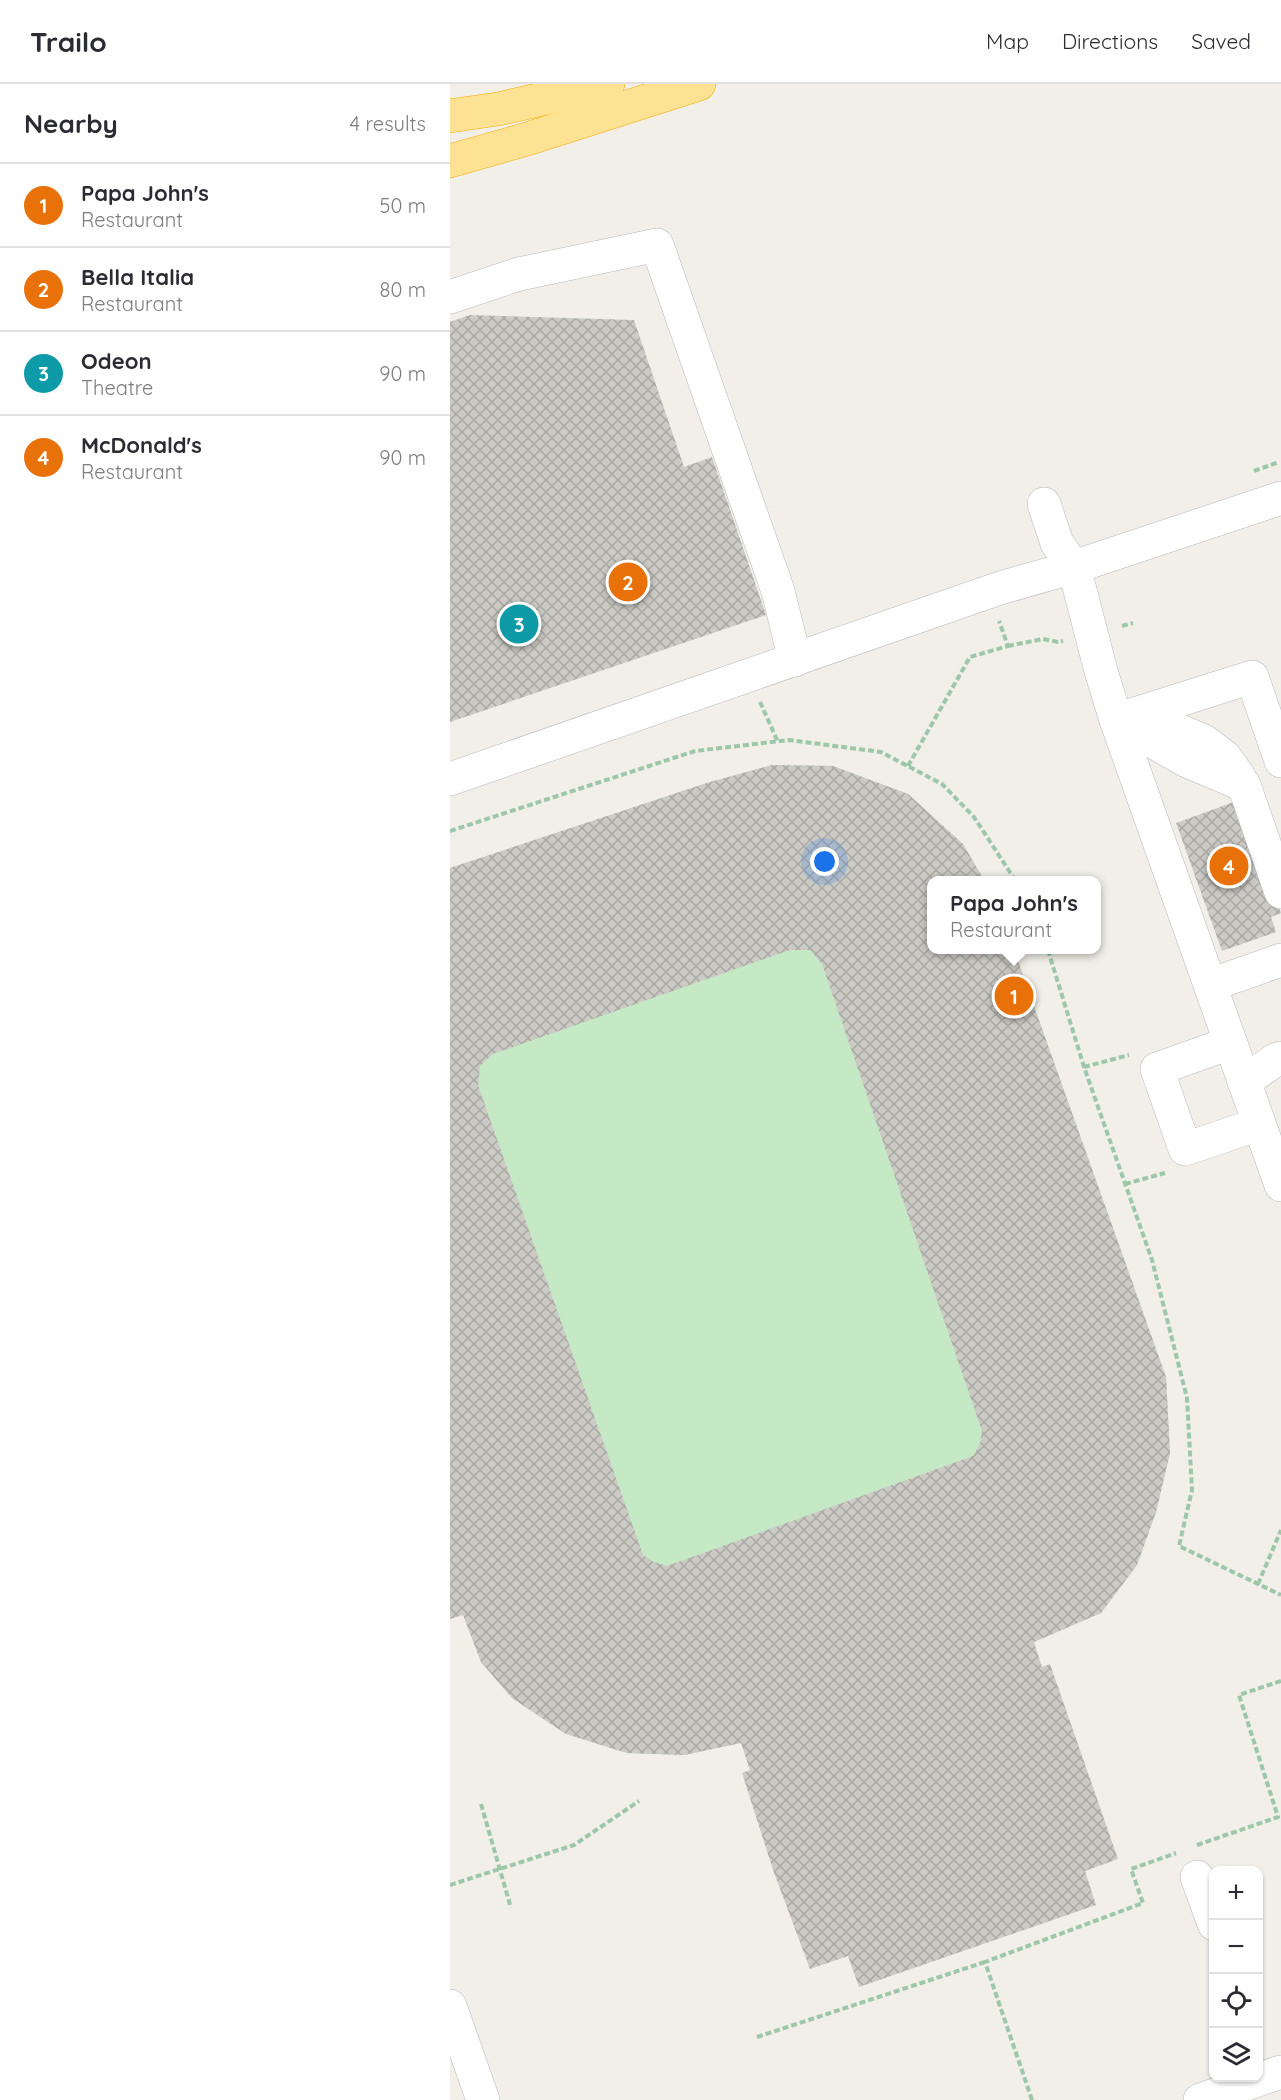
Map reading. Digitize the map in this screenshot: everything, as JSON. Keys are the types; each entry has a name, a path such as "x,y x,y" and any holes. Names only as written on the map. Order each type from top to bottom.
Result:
{"highway":[{"path":"450,116 498,109 608,84"},
{"path":"450,161 699,84"}],"street":[{"path":"450,297 519,274 657,245 778,591 795,660"},
{"path":"450,779 988,592 1074,567 1281,498"},
{"path":"1044,504 1057,543 1074,567 1101,671 1127,732 1210,985 1281,1185"},
{"path":"1127,732 1252,677 1281,761"},
{"path":"1127,732 1164,724 1204,741 1225,757 1244,785 1281,892"},
{"path":"1210,985 1281,960"},
{"path":"1230,1043 1157,1069 1185,1149 1259,1124"},
{"path":"1244,1082 1281,1058"},
{"path":"1244,1082 1281,1084"},
{"path":"1188,1859 1212,1920"},
{"path":"452,2017 483,2100"},
{"path":"1200,2100 1269,2068"}],"path":[{"path":"908,766 970,657 1008,646 988,592"},
{"path":"450,831 695,752 789,740 881,752 942,784 974,817 1012,876"},
{"path":"1049,954 1084,1067 1152,1260 1187,1398 1192,1490 1179,1546 1281,1594"},
{"path":"1258,1584 1281,1530"},
{"path":"757,2037 985,1962 1143,1903 1131,1869 1188,1859 1278,1817 1239,1695 1281,1681"},
{"path":"450,1885 574,1845 639,1801"},
{"path":"481,1804 511,1908"},
{"path":"985,1962 1032,2100"}],"green space":[{"path":"772,765 833,766 908,794 963,844 982,876 927,876 927,954 1015,954 1166,1377 1170,1453 1156,1512 1137,1565 1101,1613 1034,1642 741,1743 684,1755 627,1753 566,1734 512,1698 481,1662 450,1578 450,868 710,782"}],"building":[{"path":"470,315 634,320 684,467 712,457 766,615 450,722 450,322"},
{"path":"772,765 833,766 908,794 963,844 982,876 927,876 927,954 1015,954 1166,1377 1170,1453 1156,1512 1137,1565 1101,1613 1034,1642 1042,1667 1050,1664 1118,1859 1085,1871 1096,1905 859,1987 848,1956 810,1969 773,1870 742,1773 750,1770 741,1743 684,1755 627,1753 566,1734 512,1698 481,1662 463,1615 450,1619 450,868 710,782","holes":["790,950 810,950 822,964 982,1431 980,1444 973,1456 667,1566 643,1555 478,1085 480,1066 493,1054"]},
{"path":"1242,799 1281,913 1271,917 1276,932 1222,951 1176,823"}],"place":[{"name":"Bella Italia","path":"628,582"},
{"name":"Odeon","path":"519,624"},
{"name":"McDonald's","path":"1229,866"},
{"name":"Papa John's","path":"1014,996"}]}
